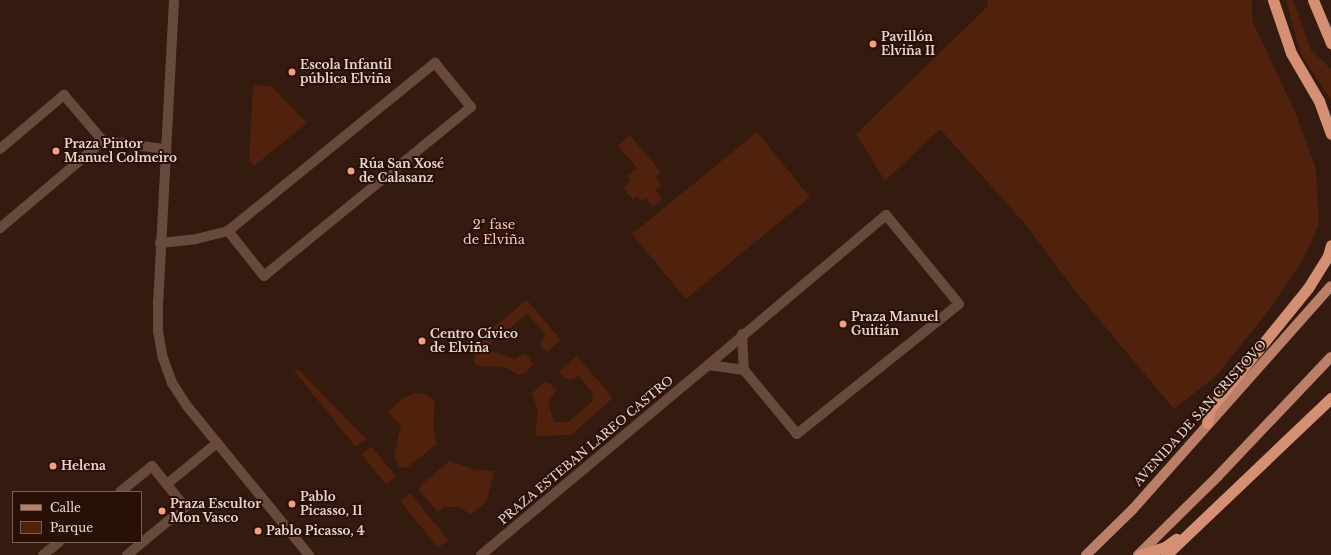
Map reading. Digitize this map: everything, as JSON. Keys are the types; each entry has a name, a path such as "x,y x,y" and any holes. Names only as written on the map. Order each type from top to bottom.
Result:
{"highway":[{"path":"1273,0 1291,53 1319,101 1331,134"},
{"path":"1313,0 1331,44"},
{"path":"1207,423 1210,408 1308,288 1328,256 1331,245"},
{"path":"1166,555 1207,518 1331,398"},
{"path":"1139,555 1165,547 1207,518"}],"main road":[{"name":"AVENIDA DE SAN CRISTOVO","path":"1086,555 1133,509 1207,423 1331,286"},
{"path":"1139,555 1331,357"}],"street":[{"path":"174,0 160,242 158,331 163,358 172,383 216,444 310,555"},
{"path":"160,242 196,239 228,231 435,62 472,108 264,276 228,231"},
{"path":"0,149 64,95 103,141 165,149"},
{"path":"0,228 103,141"},
{"path":"708,365 742,334 886,215 959,304 797,434 744,370 742,334"},
{"path":"708,365 744,370"},
{"name":"PRAZA ESTEBAN LAREO CASTRO","path":"482,555 708,365"},
{"path":"167,484 216,444"},
{"path":"121,491 152,466 185,507 142,543"},
{"path":"43,555 58,543"},
{"path":"127,555 142,543"}],"green space":[{"path":"988,0 1252,0 1252,20 1296,114 1316,169 1319,224 1302,262 1265,315 1216,376 1174,409 1076,292 1026,225 940,129 885,181 856,134 987,7"},
{"path":"1286,0 1293,0 1311,50 1331,69 1331,100 1301,55"},
{"path":"253,85 271,86 307,123 254,166 249,160"},
{"path":"757,132 810,197 686,299 632,234"},
{"path":"630,135 661,172 655,177 661,185 655,190 662,199 653,207 646,198 641,201 637,196 633,200 623,188 631,181 627,176 637,168 618,146"},
{"path":"527,300 561,340 547,352 540,345 545,334 527,314 491,343 490,347 491,351 515,359 523,354 528,356 533,365 524,374 519,375 505,367 477,366 474,361 478,340"},
{"path":"577,356 613,398 571,435 537,436 535,433 538,411 532,393 543,383 548,382 557,390 548,402 554,422 568,422 593,401 592,392 579,376 570,380 563,377 559,371"},
{"path":"298,369 366,439 356,447 294,371"},
{"path":"415,393 425,394 435,401 433,427 437,444 406,468 399,467 394,455 401,426 388,412 402,399"},
{"path":"371,446 396,476 386,485 362,454"},
{"path":"449,461 476,470 494,471 487,501 471,515 460,507 444,507 438,512 419,490 421,485"},
{"path":"410,493 448,540 438,548 400,501"}],"place":[{"name":"Pavillón Elviña II","path":"873,44"},
{"name":"Escola Infantil pública Elviña","path":"292,72"},
{"name":"Praza Pintor Manuel Colmeiro","path":"56,151"},
{"name":"Rúa San Xosé de Calasanz","path":"351,171"},
{"name":"Praza Manuel Guitián","path":"843,324"},
{"name":"Centro Cívico de Elviña","path":"422,341"},
{"name":"Helena","path":"53,466"},
{"name":"Pablo Picasso, 11","path":"292,504"},
{"name":"Praza Escultor Mon Vasco","path":"162,511"},
{"name":"Pablo Picasso, 4","path":"258,531"}],"district":[{"name":"2ª fase de Elviña","path":"494,234"}]}
